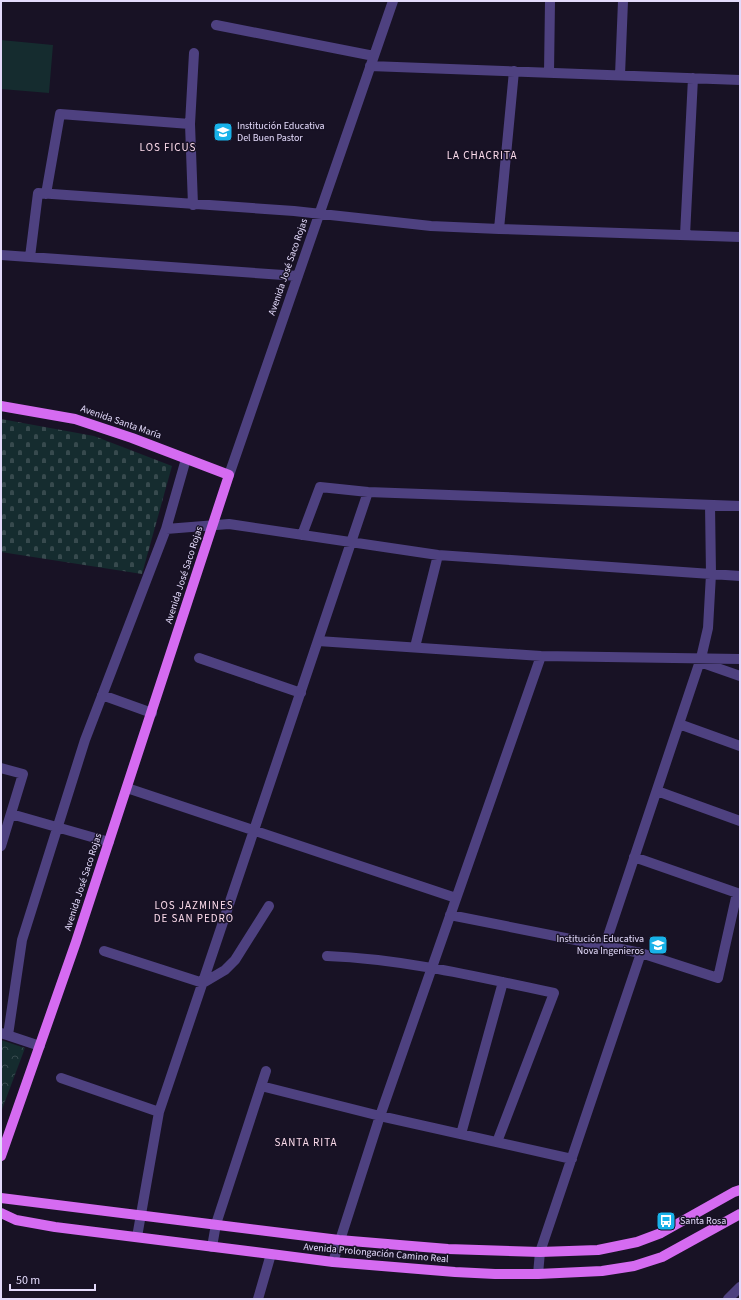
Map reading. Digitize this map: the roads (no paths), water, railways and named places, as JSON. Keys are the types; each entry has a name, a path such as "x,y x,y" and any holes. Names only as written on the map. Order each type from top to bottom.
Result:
{"main road":[{"name":"Avenida Santa María","path":"1,406 75,419 132,438 229,475"},
{"name":"Avenida José Saco Rojas","path":"1,1156 109,842 229,475"},
{"name":"Avenida Prolongación Camino Real","path":"1,1198 339,1240 448,1250 540,1252 598,1250 637,1242 661,1233 740,1190"},
{"name":"Avenida Prolongación Camino Real","path":"1,1212 16,1220 55,1227 333,1262 471,1273 538,1274 617,1269 642,1264 674,1251 740,1214"}],"street":[{"name":"Avenida José Saco Rojas","path":"229,475 393,1"},
{"path":"549,73 550,1"},
{"path":"620,75 623,1"},
{"path":"216,25 372,61 549,73 740,80"},
{"path":"193,204 190,124 194,54"},
{"path":"499,229 514,71"},
{"path":"685,235 692,78"},
{"path":"46,194 60,114 190,124"},
{"path":"30,257 38,193 319,214 431,226 740,237"},
{"path":"1,255 298,276"},
{"path":"40,1046 4,1034 22,940 85,740 166,529 186,459"},
{"path":"302,535 320,487 368,492 740,506"},
{"path":"137,1237 159,1112 368,492"},
{"path":"605,945 701,660 708,628 711,574 710,505"},
{"path":"166,529 229,524 438,555 740,576"},
{"path":"415,647 438,555"},
{"path":"318,641 541,656 701,660 740,659"},
{"path":"333,1262 380,1116 541,656"},
{"path":"199,658 301,693"},
{"path":"701,660 740,676"},
{"path":"102,695 152,713"},
{"path":"679,724 740,746"},
{"path":"1,768 23,774 1,846"},
{"path":"127,788 456,898"},
{"path":"657,791 740,821"},
{"path":"11,814 109,842"},
{"path":"450,915 641,952 718,978 738,894 634,857"},
{"path":"104,951 203,983 226,970 235,960 269,906"},
{"path":"538,1274 540,1252 641,952"},
{"path":"327,956 363,957 432,967 554,993 497,1142"},
{"path":"461,1134 503,982"},
{"path":"212,1247 216,1224 266,1071"},
{"path":"61,1078 159,1112"},
{"path":"261,1086 380,1116 572,1159"},
{"path":"258,1299 271,1254"},
{"path":"728,1299 740,1287"}],"place":[{"name":"Institución Educativa Del Buen Pastor","path":"223,132"},
{"name":"Institución Educativa Nova Ingenieros","path":"658,945"},
{"name":"Santa Rosa","path":"666,1221"}],"district":[{"name":"LOS FICUS","path":"168,147"},
{"name":"LA CHACRITA","path":"482,155"},
{"name":"LOS JAZMINES DE SAN PEDRO","path":"194,911"},
{"name":"SANTA RITA","path":"306,1142"}]}
